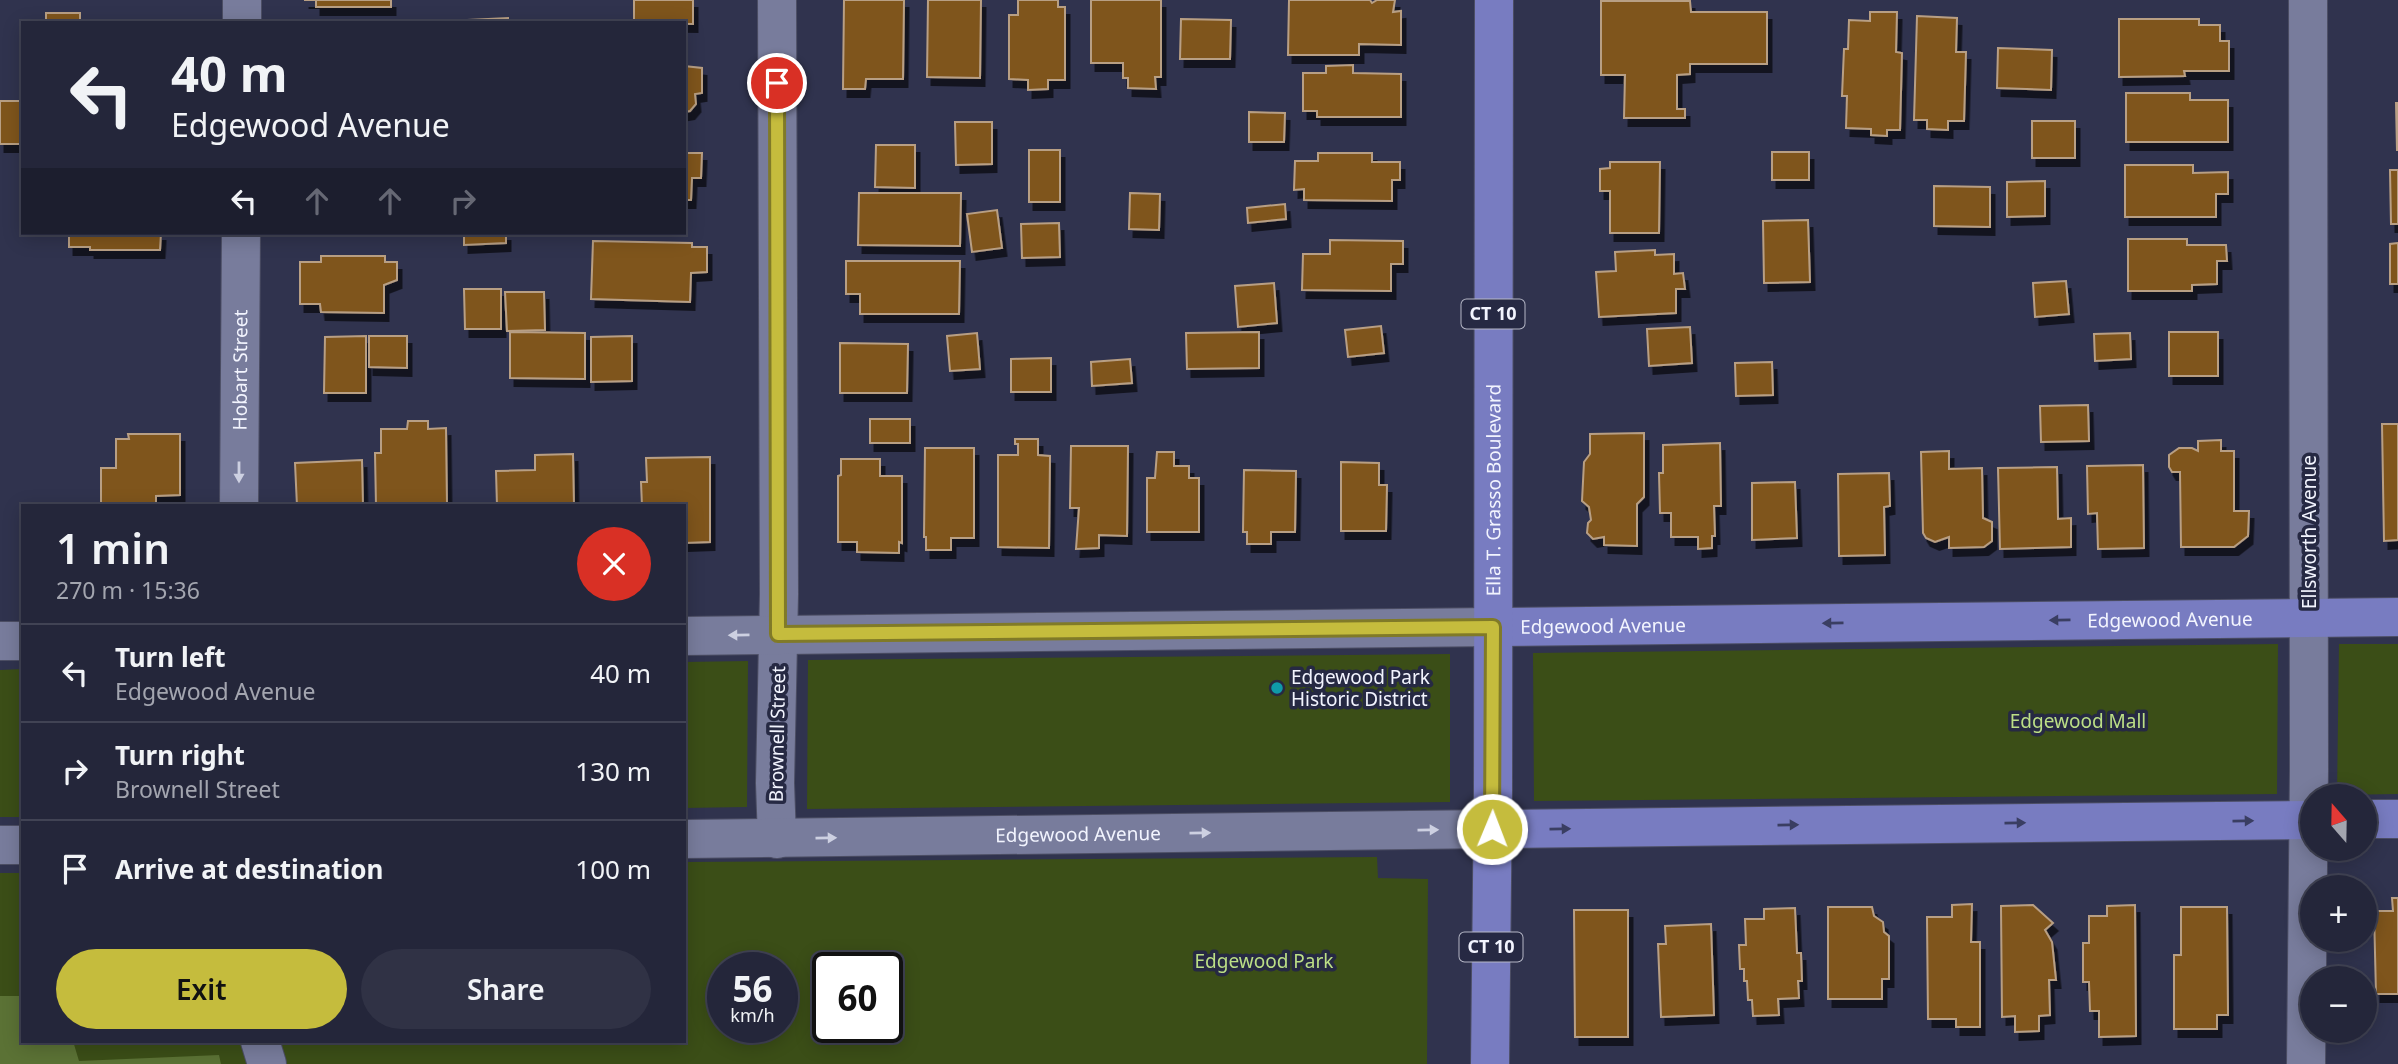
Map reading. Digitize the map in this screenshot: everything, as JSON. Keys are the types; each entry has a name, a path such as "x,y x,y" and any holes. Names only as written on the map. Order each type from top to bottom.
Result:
{"main road":[{"name":"Ella T. Grasso Boulevard","path":"1490,1064 1494,0"},
{"name":"Edgewood Avenue","path":"1493,627 2398,617"},
{"path":"2377,820 2398,819"},
{"name":"Edgewood Avenue","path":"1492,829 2300,820"}],"street":[{"path":"242,0 242,21"},
{"name":"Brownell Street","path":"777,0 777,839"},
{"name":"Ellsworth Avenue","path":"2308,0 2310,784"},
{"name":"Hobart Street","path":"239,504 241,235"},
{"name":"Edgewood Avenue","path":"686,636 1493,627"},
{"path":"0,641 21,641"},
{"name":"Edgewood Avenue","path":"686,839 1492,829"},
{"path":"0,845 21,845"},
{"name":"Ellsworth Avenue","path":"2306,1064 2309,861"},
{"path":"261,1043 267,1064"}],"green space":[{"name":"Edgewood Mall","path":"2278,644 2277,794 1534,801 1533,653"},
{"path":"2339,644 2398,644 2398,794 2377,794 2377,784 2337,784"},
{"path":"1450,654 1450,802 807,809 808,660"},
{"path":"748,661 747,807 686,808 686,662"},
{"path":"21,669 21,817 0,817 0,670"},
{"name":"Edgewood Park","path":"1377,857 1378,878 1428,879 1427,1064 0,1064 0,873 21,873 21,1043 686,1043 686,862"},
{"path":"0,996 21,996 21,1043 74,1043 79,1061 219,1055 221,1064 0,1064"}],"building":[{"path":"316,0 391,0 391,7 316,7"},
{"path":"634,0 693,0 693,24 686,24 686,21 634,21"},
{"path":"844,0 904,0 903,79 866,79 865,89 843,89"},
{"path":"928,0 981,0 980,78 927,77"},
{"path":"1018,0 1058,0 1058,7 1065,7 1065,80 1048,80 1048,89 1028,90 1028,80 1009,79 1009,15 1018,15"},
{"path":"1091,0 1161,0 1161,77 1155,77 1156,89 1128,88 1128,78 1123,78 1123,63 1091,63"},
{"path":"1289,0 1370,0 1372,3 1377,0 1395,0 1393,12 1401,11 1401,45 1359,44 1359,55 1288,55"},
{"path":"1601,1 1690,1 1691,12 1767,12 1767,64 1690,64 1690,74 1677,75 1677,109 1685,109 1685,118 1624,118 1625,75 1601,75"},
{"path":"1870,12 1897,12 1896,52 1902,53 1900,130 1887,130 1887,136 1871,135 1871,129 1846,128 1847,96 1842,96 1844,49 1848,49 1849,20 1870,21"},
{"path":"46,13 80,13 80,21 46,21"},
{"path":"1917,16 1957,18 1956,52 1966,52 1964,121 1948,121 1948,130 1927,129 1927,120 1914,120"},
{"path":"508,18 508,21 468,20"},
{"path":"1181,19 1231,20 1230,59 1180,59"},
{"path":"2119,19 2199,19 2199,25 2220,25 2220,41 2229,41 2229,71 2184,71 2185,76 2119,77"},
{"path":"1998,48 2052,50 2051,90 1997,88"},
{"path":"1353,65 1353,73 1401,74 1401,117 1317,117 1317,111 1303,111 1303,73 1326,73 1326,66"},
{"path":"686,66 702,68 702,93 695,94 696,104 686,112"},
{"path":"2126,93 2190,93 2190,100 2228,100 2228,142 2126,142"},
{"path":"0,101 21,101 21,144 0,144"},
{"path":"2398,103 2398,150 2397,150"},
{"path":"1249,112 1285,113 1284,142 1249,142"},
{"path":"2032,121 2075,121 2075,158 2032,158"},
{"path":"955,122 992,122 992,164 956,165"},
{"path":"876,145 915,145 915,188 875,187"},
{"path":"1029,150 1060,150 1060,202 1029,202"},
{"path":"1772,152 1809,152 1809,180 1772,180"},
{"path":"686,153 702,153 701,178 692,178 691,200 686,200"},
{"path":"1318,153 1372,153 1372,162 1400,162 1400,180 1392,180 1392,201 1304,200 1304,189 1294,190 1295,161 1318,161"},
{"path":"1610,162 1660,162 1659,233 1610,233 1610,191 1600,191 1600,169 1610,168"},
{"path":"2125,165 2193,165 2193,173 2228,172 2228,194 2216,194 2216,217 2125,217"},
{"path":"2390,170 2398,170 2398,224 2391,224"},
{"path":"2045,181 2045,216 2007,217 2007,182"},
{"path":"1934,186 1990,187 1990,227 1934,226"},
{"path":"859,193 961,193 960,246 858,245"},
{"path":"1130,193 1160,194 1159,230 1129,229"},
{"path":"1285,204 1286,219 1248,223 1247,208"},
{"path":"997,210 1002,248 972,252 967,214"},
{"path":"1808,220 1810,282 1764,283 1763,221"},
{"path":"1059,223 1060,257 1022,258 1021,224"},
{"path":"69,235 161,235 160,250 90,250 90,247 69,247"},
{"path":"464,235 506,235 506,243 464,245"},
{"path":"2128,239 2187,239 2187,245 2226,245 2227,261 2217,261 2217,284 2192,285 2192,291 2128,291"},
{"path":"1330,240 1403,241 1403,264 1391,264 1391,291 1302,290 1303,254 1330,254"},
{"path":"593,241 692,243 692,247 707,247 707,272 691,273 690,302 591,299"},
{"path":"2398,243 2398,284 2390,284 2390,244"},
{"path":"1655,250 1655,255 1674,254 1674,274 1683,273 1685,289 1676,289 1676,313 1599,317 1596,272 1616,271 1615,252"},
{"path":"321,256 385,256 385,262 397,262 397,280 384,285 384,313 321,312 320,304 300,304 300,262 321,262"},
{"path":"846,261 960,261 959,314 860,314 860,294 846,294"},
{"path":"2066,281 2069,314 2035,317 2033,283"},
{"path":"1274,283 1277,323 1238,327 1235,286"},
{"path":"464,289 501,289 501,329 465,329"},
{"path":"505,292 544,292 545,330 507,331"},
{"path":"1381,326 1384,353 1348,357 1345,330"},
{"path":"1690,327 1692,363 1649,366 1647,329"},
{"path":"510,332 585,333 585,379 510,378"},
{"path":"1259,332 1259,368 1187,369 1186,333"},
{"path":"2169,332 2218,332 2218,376 2169,376"},
{"path":"977,333 980,369 950,371 947,336"},
{"path":"2130,333 2131,359 2095,361 2094,334"},
{"path":"366,336 366,393 324,393 325,337"},
{"path":"369,336 407,336 407,368 369,367"},
{"path":"632,336 632,381 591,382 591,337"},
{"path":"840,343 908,344 907,393 840,393"},
{"path":"1051,358 1051,392 1011,392 1011,359"},
{"path":"1130,359 1132,383 1092,386 1091,362"},
{"path":"1772,362 1773,395 1736,396 1735,363"},
{"path":"2088,405 2089,441 2041,442 2040,406"},
{"path":"870,419 910,419 910,443 870,443"},
{"path":"408,421 428,421 428,429 446,428 447,504 376,504 375,453 381,453 381,429 407,429"},
{"path":"2382,424 2398,424 2398,540 2384,541"},
{"path":"1644,433 1644,497 1637,504 1637,546 1604,545 1604,537 1593,539 1587,533 1591,520 1589,507 1582,501 1584,462 1590,454 1590,434"},
{"path":"128,434 180,434 180,495 156,496 156,504 101,504 101,468 116,468 116,439 129,439"},
{"path":"1015,439 1038,439 1038,455 1050,456 1049,548 998,547 998,455 1018,455"},
{"path":"2221,440 2221,451 2234,451 2234,511 2249,511 2248,536 2234,547 2181,547 2180,472 2172,472 2169,455 2179,448 2198,451 2198,441"},
{"path":"1720,443 1721,506 1714,506 1715,536 1712,536 1712,548 1698,549 1698,537 1671,537 1671,513 1660,513 1659,473 1663,473 1663,445"},
{"path":"1071,446 1128,446 1127,536 1099,535 1099,548 1076,549 1079,508 1070,508"},
{"path":"925,448 974,448 974,538 951,538 951,550 926,550"},
{"path":"1949,451 1949,469 1982,468 1983,518 1992,522 1992,541 1984,547 1949,548 1949,537 1935,542 1926,538 1923,533 1921,452"},
{"path":"1157,452 1174,452 1174,466 1189,466 1189,478 1199,478 1199,532 1147,532 1147,478 1155,478"},
{"path":"573,454 574,504 497,504 496,471 535,470 535,455"},
{"path":"710,457 710,542 686,543 686,504 642,504 641,482 647,482 646,458"},
{"path":"841,459 880,459 880,476 902,476 902,543 899,542 899,553 857,552 857,542 838,542 838,476 841,475"},
{"path":"362,460 363,504 297,504 295,463"},
{"path":"1341,462 1379,463 1379,485 1387,485 1386,531 1341,531"},
{"path":"2143,465 2144,548 2098,549 2097,513 2088,514 2087,466"},
{"path":"2057,467 2058,519 2071,518 2071,547 2000,549 1998,468"},
{"path":"1244,470 1296,471 1295,532 1271,532 1271,544 1247,544 1247,532 1243,532"},
{"path":"1889,473 1890,506 1884,507 1885,555 1839,556 1838,474"},
{"path":"1795,482 1797,538 1752,540 1752,483"},
{"path":"2392,898 2398,898 2398,994 2377,994 2377,911 2393,911"},
{"path":"1972,904 1971,942 1980,942 1980,1027 1956,1027 1956,1019 1928,1019 1927,917 1952,917 1952,905"},
{"path":"2033,905 2053,923 2045,930 2052,942 2056,980 2049,980 2050,1015 2039,1016 2039,1031 2015,1032 2015,1016 2002,1017 2001,906"},
{"path":"2135,905 2136,1036 2099,1037 2099,1011 2090,1011 2089,982 2083,982 2083,943 2089,943 2089,916 2107,916 2107,906"},
{"path":"1828,907 1872,907 1874,916 1883,922 1884,932 1889,936 1889,979 1882,979 1882,999 1828,999"},
{"path":"2181,907 2227,907 2228,1015 2217,1015 2217,1029 2174,1029 2174,955 2181,955"},
{"path":"1795,908 1797,953 1801,953 1802,981 1798,981 1799,998 1778,999 1779,1015 1753,1016 1752,1000 1748,1000 1747,981 1744,981 1744,969 1740,969 1739,945 1746,945 1745,919 1764,919 1764,909"},
{"path":"1574,910 1628,910 1628,1037 1575,1037"},
{"path":"1711,924 1714,1015 1661,1017 1658,944 1666,944 1665,926"}],"place":[{"name":"Edgewood Park Historic District","path":"1277,688"}],"route":[{"path":"777,83 778,634 1493,627 1492,829"}]}
